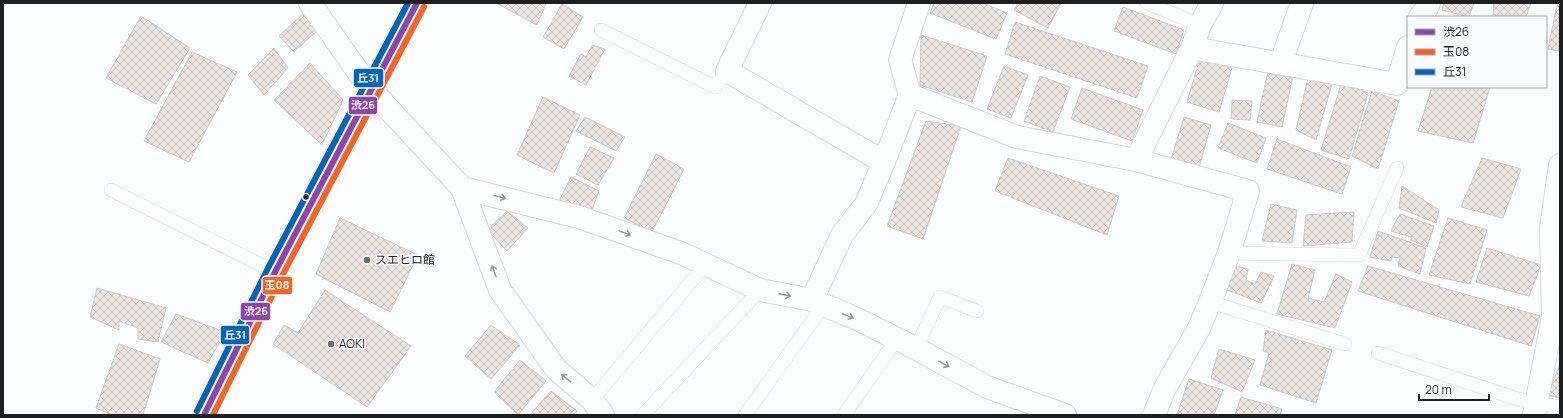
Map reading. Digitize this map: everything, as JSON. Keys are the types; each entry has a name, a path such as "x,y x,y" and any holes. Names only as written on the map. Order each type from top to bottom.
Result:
{"street":[{"path":"310,3 370,89 462,188 500,290 556,369 596,410"},
{"path":"204,415 275,272 370,89 417,3"},
{"path":"760,3 727,71 884,162"},
{"path":"818,303 842,234 866,204 910,95 900,60 919,3"},
{"path":"1136,160 1192,48 1200,25 1212,3"},
{"path":"1281,62 1302,3"},
{"path":"1421,16 1428,3"},
{"path":"1192,48 1281,62 1397,84 1407,50"},
{"path":"910,95 1017,138 1136,160 1248,191 1229,253 1210,302 1199,328 1165,388 1154,415"},
{"path":"1535,409 1553,318 1550,228 1560,165"},
{"path":"462,188 579,217 706,264 760,290 818,303 855,318 987,387 1065,415"}],"lane":[{"path":"1147,3 1200,25"},
{"path":"601,30 715,87 727,71"},
{"path":"1229,253 1359,255 1397,168"},
{"path":"111,190 275,272"},
{"path":"596,410 706,264"},
{"path":"643,415 760,290"},
{"path":"844,415 906,344 922,338 940,297 977,311"},
{"path":"1210,302 1345,344"},
{"path":"745,415 818,303"},
{"path":"1378,353 1518,399 1535,409 1560,407"}],"building":[{"path":"496,3 546,3 537,25"},
{"path":"934,3 983,3 1007,13 996,39 930,13"},
{"path":"1018,3 1061,3 1048,28 1014,10"},
{"path":"1444,3 1474,3 1469,16 1442,10"},
{"path":"1494,3 1531,3 1526,16 1493,16"},
{"path":"562,4 583,17 564,49 543,37"},
{"path":"1557,5 1560,6 1560,51 1548,49"},
{"path":"1123,7 1184,30 1176,54 1114,31"},
{"path":"305,12 320,28 294,52 279,36"},
{"path":"141,16 190,48 156,104 106,78"},
{"path":"1015,22 1148,66 1137,98 1005,54"},
{"path":"921,35 987,56 972,102 920,85"},
{"path":"592,45 605,49 586,85 569,76 581,54 586,57"},
{"path":"274,48 288,68 264,95 248,75"},
{"path":"192,52 237,72 189,162 144,141"},
{"path":"1200,58 1232,68 1219,112 1187,102"},
{"path":"310,63 343,100 322,145 274,100"},
{"path":"1004,66 1028,75 1011,118 987,109"},
{"path":"1268,71 1293,76 1282,127 1257,122"},
{"path":"1309,74 1332,84 1316,140 1296,130"},
{"path":"1040,76 1070,87 1053,132 1024,121"},
{"path":"1342,81 1368,93 1349,159 1321,150"},
{"path":"1082,88 1143,110 1132,141 1071,119"},
{"path":"1432,88 1490,88 1473,143 1418,131"},
{"path":"1372,91 1399,101 1378,169 1352,156"},
{"path":"543,97 580,115 554,173 517,155"},
{"path":"1232,100 1252,101 1250,120 1231,119"},
{"path":"585,117 625,137 616,151 576,131"},
{"path":"1184,117 1211,125 1198,171 1170,163"},
{"path":"926,121 961,126 923,239 887,226"},
{"path":"1228,123 1266,138 1257,163 1218,148"},
{"path":"1277,139 1351,167 1342,194 1267,169"},
{"path":"590,147 614,158 598,185 576,174"},
{"path":"656,154 684,169 652,232 624,218"},
{"path":"1008,158 1119,196 1107,235 995,191"},
{"path":"1482,158 1521,169 1503,218 1461,207"},
{"path":"571,177 599,191 590,215 559,201"},
{"path":"1402,186 1439,210 1436,223 1399,208"},
{"path":"1271,204 1297,210 1292,243 1262,241"},
{"path":"507,211 528,228 507,251 487,230"},
{"path":"1354,212 1352,242 1303,246 1306,215"},
{"path":"1400,214 1434,226 1427,247 1411,240 1411,237 1391,231"},
{"path":"340,218 418,255 390,312 316,274"},
{"path":"1448,218 1487,230 1470,284 1429,275"},
{"path":"1378,231 1426,248 1420,274 1398,266 1400,258 1392,257 1391,261 1370,257"},
{"path":"1487,248 1541,265 1529,296 1476,282"},
{"path":"1292,264 1315,270 1308,298 1324,302 1336,274 1352,282 1335,328 1277,314"},
{"path":"1236,266 1248,269 1246,280 1255,284 1261,272 1274,276 1261,303 1222,288"},
{"path":"1368,266 1540,316 1531,346 1358,291"},
{"path":"97,288 166,308 158,342 138,339 138,328 119,321 119,330 90,317"},
{"path":"325,290 411,346 367,407 273,344 284,325 298,333"},
{"path":"176,314 225,332 208,363 161,342"},
{"path":"491,325 520,345 491,379 465,356"},
{"path":"1266,330 1332,350 1316,403 1260,385 1269,353 1263,351"},
{"path":"119,344 160,359 143,415 112,415 96,408"},
{"path":"1219,349 1255,360 1242,392 1211,378"},
{"path":"520,360 546,381 518,415 494,392"},
{"path":"1560,363 1560,398 1548,395"},
{"path":"1189,379 1223,390 1214,415 1177,415"},
{"path":"551,391 577,411 573,415 530,415"},
{"path":"1241,397 1282,409 1280,415 1235,415"}],"transit line":[{"name":"丘31","path":"197,411 268,268 408,3"},
{"name":"渋26","path":"204,415 275,272 417,3"},
{"name":"玉08","path":"213,415 282,276 424,7"}],"place":[{"name":"スエヒロ館","path":"367,260"},
{"name":"AOKI","path":"331,344"}]}
